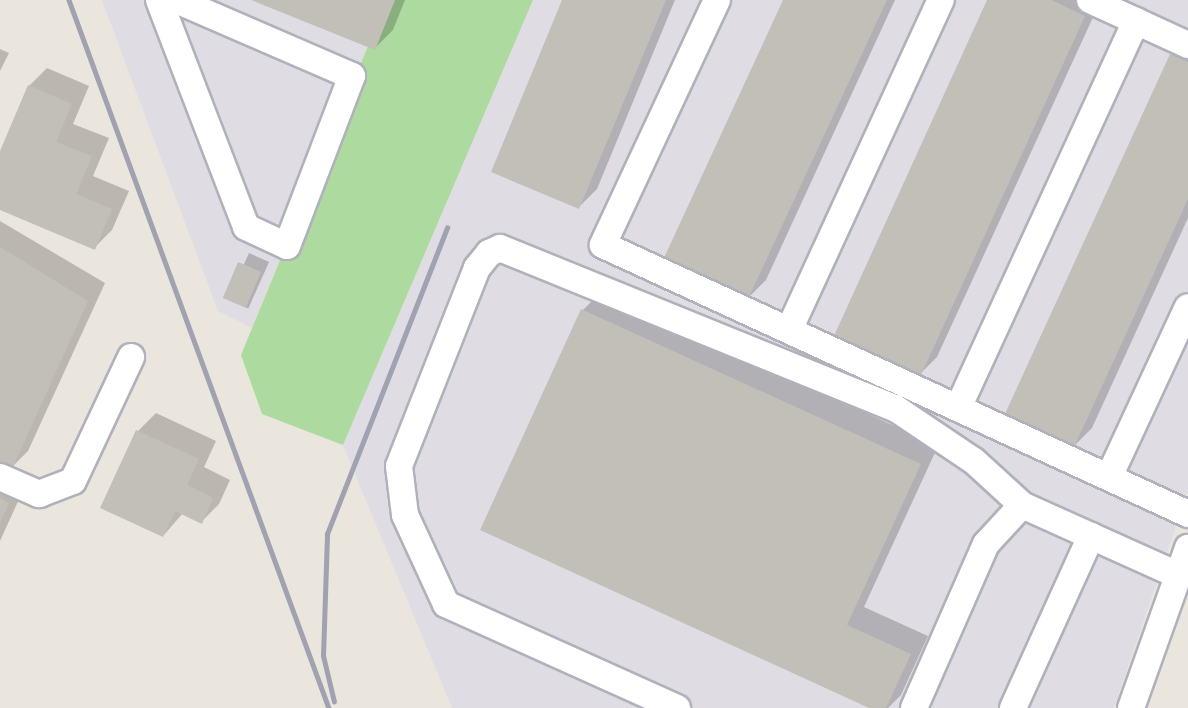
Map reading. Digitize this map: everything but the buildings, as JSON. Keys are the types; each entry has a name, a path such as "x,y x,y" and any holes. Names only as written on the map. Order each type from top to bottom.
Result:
{"street":[{"path":"159,0 246,226 287,246 352,76 176,0"},
{"path":"717,0 603,245 1188,514"},
{"path":"789,330 941,0"},
{"path":"1090,0 1188,45"},
{"path":"958,408 1136,21"},
{"path":"677,708 446,604 405,515 399,466 477,268 489,253 501,248 895,408 975,462 1022,506 1178,575"},
{"path":"1109,477 1188,307"},
{"path":"0,477 39,494 73,481 130,357"},
{"path":"914,708 986,544 1022,506"},
{"path":"1013,708 1091,536"},
{"path":"1131,708 1188,548"},
{"path":"1158,628 1188,600"}],"shaded area":[{"path":"102,0 387,0 252,328 218,311"},
{"path":"533,0 1188,0 1188,491 1114,708 452,708 343,445"}],"green space":[{"path":"387,0 533,0 343,445 262,414 241,355"}],"railway":[{"path":"69,0 329,708"},
{"path":"334,702 323,656 327,534 447,228"}]}
